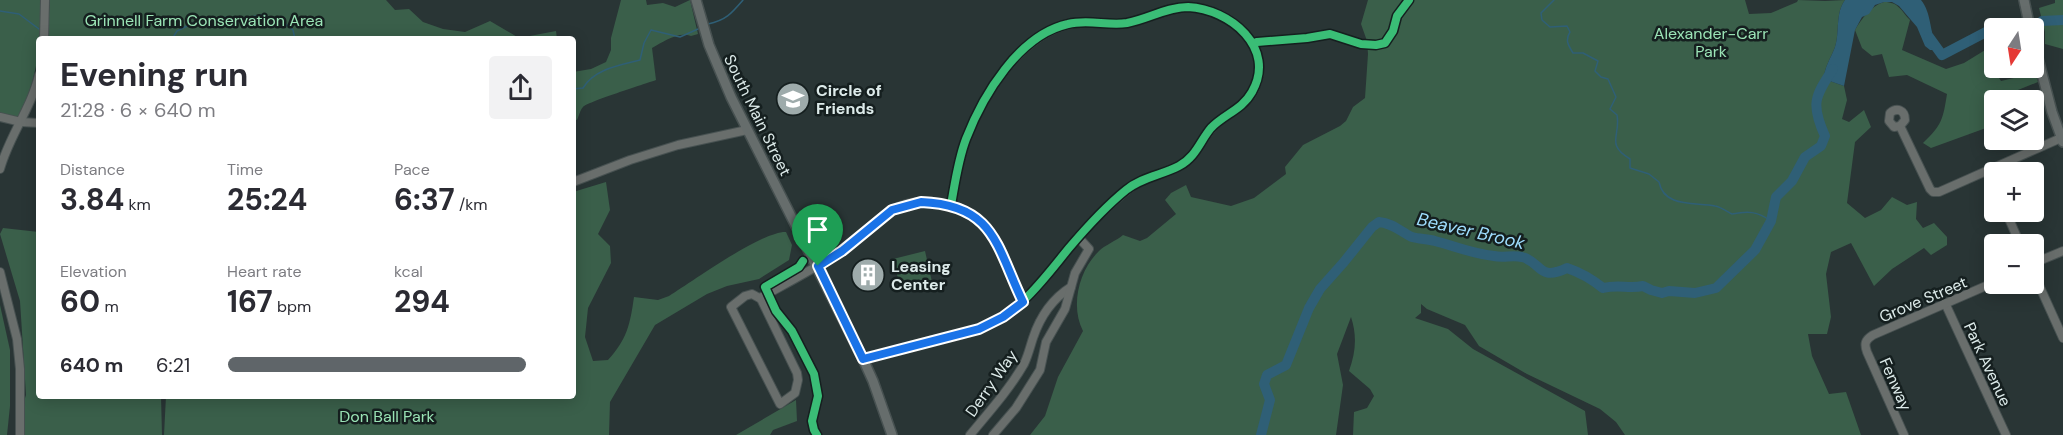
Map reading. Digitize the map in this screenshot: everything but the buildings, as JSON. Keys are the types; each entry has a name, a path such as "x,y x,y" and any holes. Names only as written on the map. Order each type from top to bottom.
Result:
{"main road":[{"name":"South Main Street","path":"696,0 712,54 747,130 818,266 863,359 892,435"},
{"path":"2024,0 2028,18"},
{"path":"2043,78 2062,140"}],"street":[{"path":"44,36 45,0"},
{"path":"863,359 979,329 1003,317 1023,302 1043,282 1078,237 1128,189 1144,179 1185,162 1198,149 1211,128 1238,109 1247,99 1256,80 1258,61 1247,36 1234,23 1209,11 1178,8 1123,23 1068,24 1038,37 1027,45 1009,66 982,105 966,139 951,205"},
{"path":"0,169 8,146 36,87"},
{"path":"0,117 36,123"},
{"path":"1900,126 1933,192 1939,192 1984,172"},
{"path":"576,181 667,148 747,130"},
{"path":"2008,162 2062,140"},
{"path":"760,297 798,377 795,393 780,404 731,307 747,295 760,297 818,266 842,251 892,210 921,202 951,205 974,216 993,236 1023,302"},
{"name":"Derry Way","path":"993,435 1016,408 1040,370 1046,342 1065,309 1078,266 1089,249 1078,237"},
{"path":"2044,259 2063,251"},
{"path":"0,272 17,339 20,369 20,435"},
{"name":"Derry Way","path":"970,435 1024,364 1034,336 1048,308 1071,287"},
{"name":"Grove Street","path":"1865,344 1873,335 1984,287"},
{"path":"2043,294 2063,338"},
{"name":"Park Avenue","path":"1945,303 2006,435"},
{"name":"Fenway","path":"1865,344 1904,435"}],"green space":[{"path":"0,0 42,0 40,36 36,36 36,64 19,118 0,113"},
{"name":"Grinnell Farm Conservation Area","path":"50,0 386,0 395,10 409,9 423,22 443,29 465,32 490,21 516,36 47,36"},
{"path":"621,0 646,0 647,5 663,3 675,7 690,0 698,34 676,36 652,48 656,80 587,105 582,108 576,120 576,72 591,69 606,62 611,50 611,38"},
{"name":"Alexander-Carr Park","path":"1368,0 1745,0 1749,14 1771,13 1798,0 1845,0 1840,11 1835,47 1826,67 1824,79 1844,86 1847,100 1842,119 1849,122 1864,110 1871,127 1855,142 1847,203 1865,218 1881,210 1892,197 1907,205 1917,202 1916,219 1923,228 1934,223 1947,237 1947,245 1931,255 1924,248 1892,269 1874,286 1851,243 1831,252 1826,274 1831,317 1827,334 1808,334 1812,356 1829,394 1846,392 1861,435 1625,435 1616,422 1600,409 1527,374 1479,346 1465,325 1427,309 1421,304 1421,313 1415,318 1448,329 1473,349 1585,411 1588,435 1353,435 1354,412 1367,408 1374,396 1370,389 1349,371 1355,344 1351,317 1337,354 1343,385 1336,435 1030,435 1045,416 1058,377 1083,331 1077,311 1077,300 1082,278 1092,259 1101,249 1123,235 1140,241 1147,238 1176,214 1165,200 1171,193 1186,185 1191,197 1231,206 1254,198 1286,174 1285,167 1303,145 1346,121 1353,107 1365,98 1368,54 1367,41 1361,24"},
{"path":"2055,0 2063,0 2063,49 2045,44 2044,18 2042,18 2039,8 2055,3"},
{"path":"1889,2 1902,10 1910,20 1902,50 1946,69 1964,63 1984,51 1984,78 1999,78 2001,81 2014,78 2037,78 2038,82 2018,90 1984,90 1984,129 1931,148 1923,143 1941,121 1947,94 1907,75 1889,77 1882,54 1872,56 1862,48 1855,30 1875,6"},
{"name":"Grinnell Farm Conservation Area","path":"556,31 557,36 530,36"},
{"name":"Don Ball Park","path":"606,182 610,210 598,234 610,246 611,263 588,308 585,337 593,361 608,360 620,345 629,324 634,297 658,300 669,296 745,248 775,234 786,232 792,245 789,260 759,279 727,286 707,294 655,325 610,402 609,435 164,435 166,399 576,399 576,191"},
{"path":"3,228 36,232 36,399 161,399 162,435 23,435 23,404 26,395 20,301 0,234"},
{"path":"925,251 932,282 901,290 893,259"},
{"path":"0,305 10,350 10,406 7,435 0,435"},
{"path":"796,400 797,421 773,430 770,435 736,435"}],"water":[{"path":"1845,0 1921,0 1925,5 1938,48 1930,50 1925,46 1917,27 1899,6 1892,2 1884,2 1875,5 1869,14 1862,17 1855,30 1844,86 1824,79 1826,67 1835,47 1840,11"}],"waterway":[{"path":"708,24 728,16 743,0"},
{"path":"1554,0 1541,13 1542,20 1550,27 1567,26 1570,32 1568,42 1573,53 1583,53 1598,61 1595,71 1601,77 1608,79 1616,97 1610,109 1617,115 1616,144 1622,154 1630,159 1630,168 1649,174 1659,182 1667,196 1674,200 1717,207 1732,214 1752,213 1771,221"},
{"path":"0,11 19,14 39,29"},
{"path":"174,36 177,31 195,22 205,24 227,17 237,20 261,15 283,22 293,30 294,36"},
{"name":"Beaver Brook","path":"2044,21 2063,20"},
{"path":"576,89 583,88 601,72 640,60 644,43 651,30 680,37 698,29"},
{"name":"Beaver Brook","path":"1929,37 1942,55 1984,33"},
{"name":"Beaver Brook","path":"1261,435 1270,400 1264,384 1267,375 1286,365 1309,308 1320,289 1372,227 1379,222 1393,226 1412,237 1472,252 1497,257 1522,257 1545,272 1558,272 1567,268 1586,276 1603,288 1643,286 1662,293 1669,291 1695,293 1716,288 1755,250 1771,221 1776,197 1792,181 1805,157 1821,146 1825,136 1816,109 1818,94 1833,69"}],"cycle path":[{"path":"1257,42 1330,34 1361,44 1385,43 1393,31 1397,16 1409,0"},
{"path":"818,266 863,359 979,329 994,322 1029,295 1082,233 1118,197 1139,182 1185,162 1211,128 1248,98 1258,76 1258,60 1254,46 1233,23 1204,9 1188,7 1173,9 1127,23 1075,23 1050,30 1034,40 1005,69 982,104 963,147 951,205"},
{"path":"803,261 799,267 765,287 776,311 792,331 814,374 818,396 812,421 817,435"}],"place":[{"name":"Circle of Friends","path":"793,99"},
{"name":"Leasing Center","path":"868,275"}],"route":[{"path":"911,203 942,203 968,212 987,228 1001,251 1023,302 1003,317 979,329 863,359 818,266 852,244 892,210 911,203"}]}
